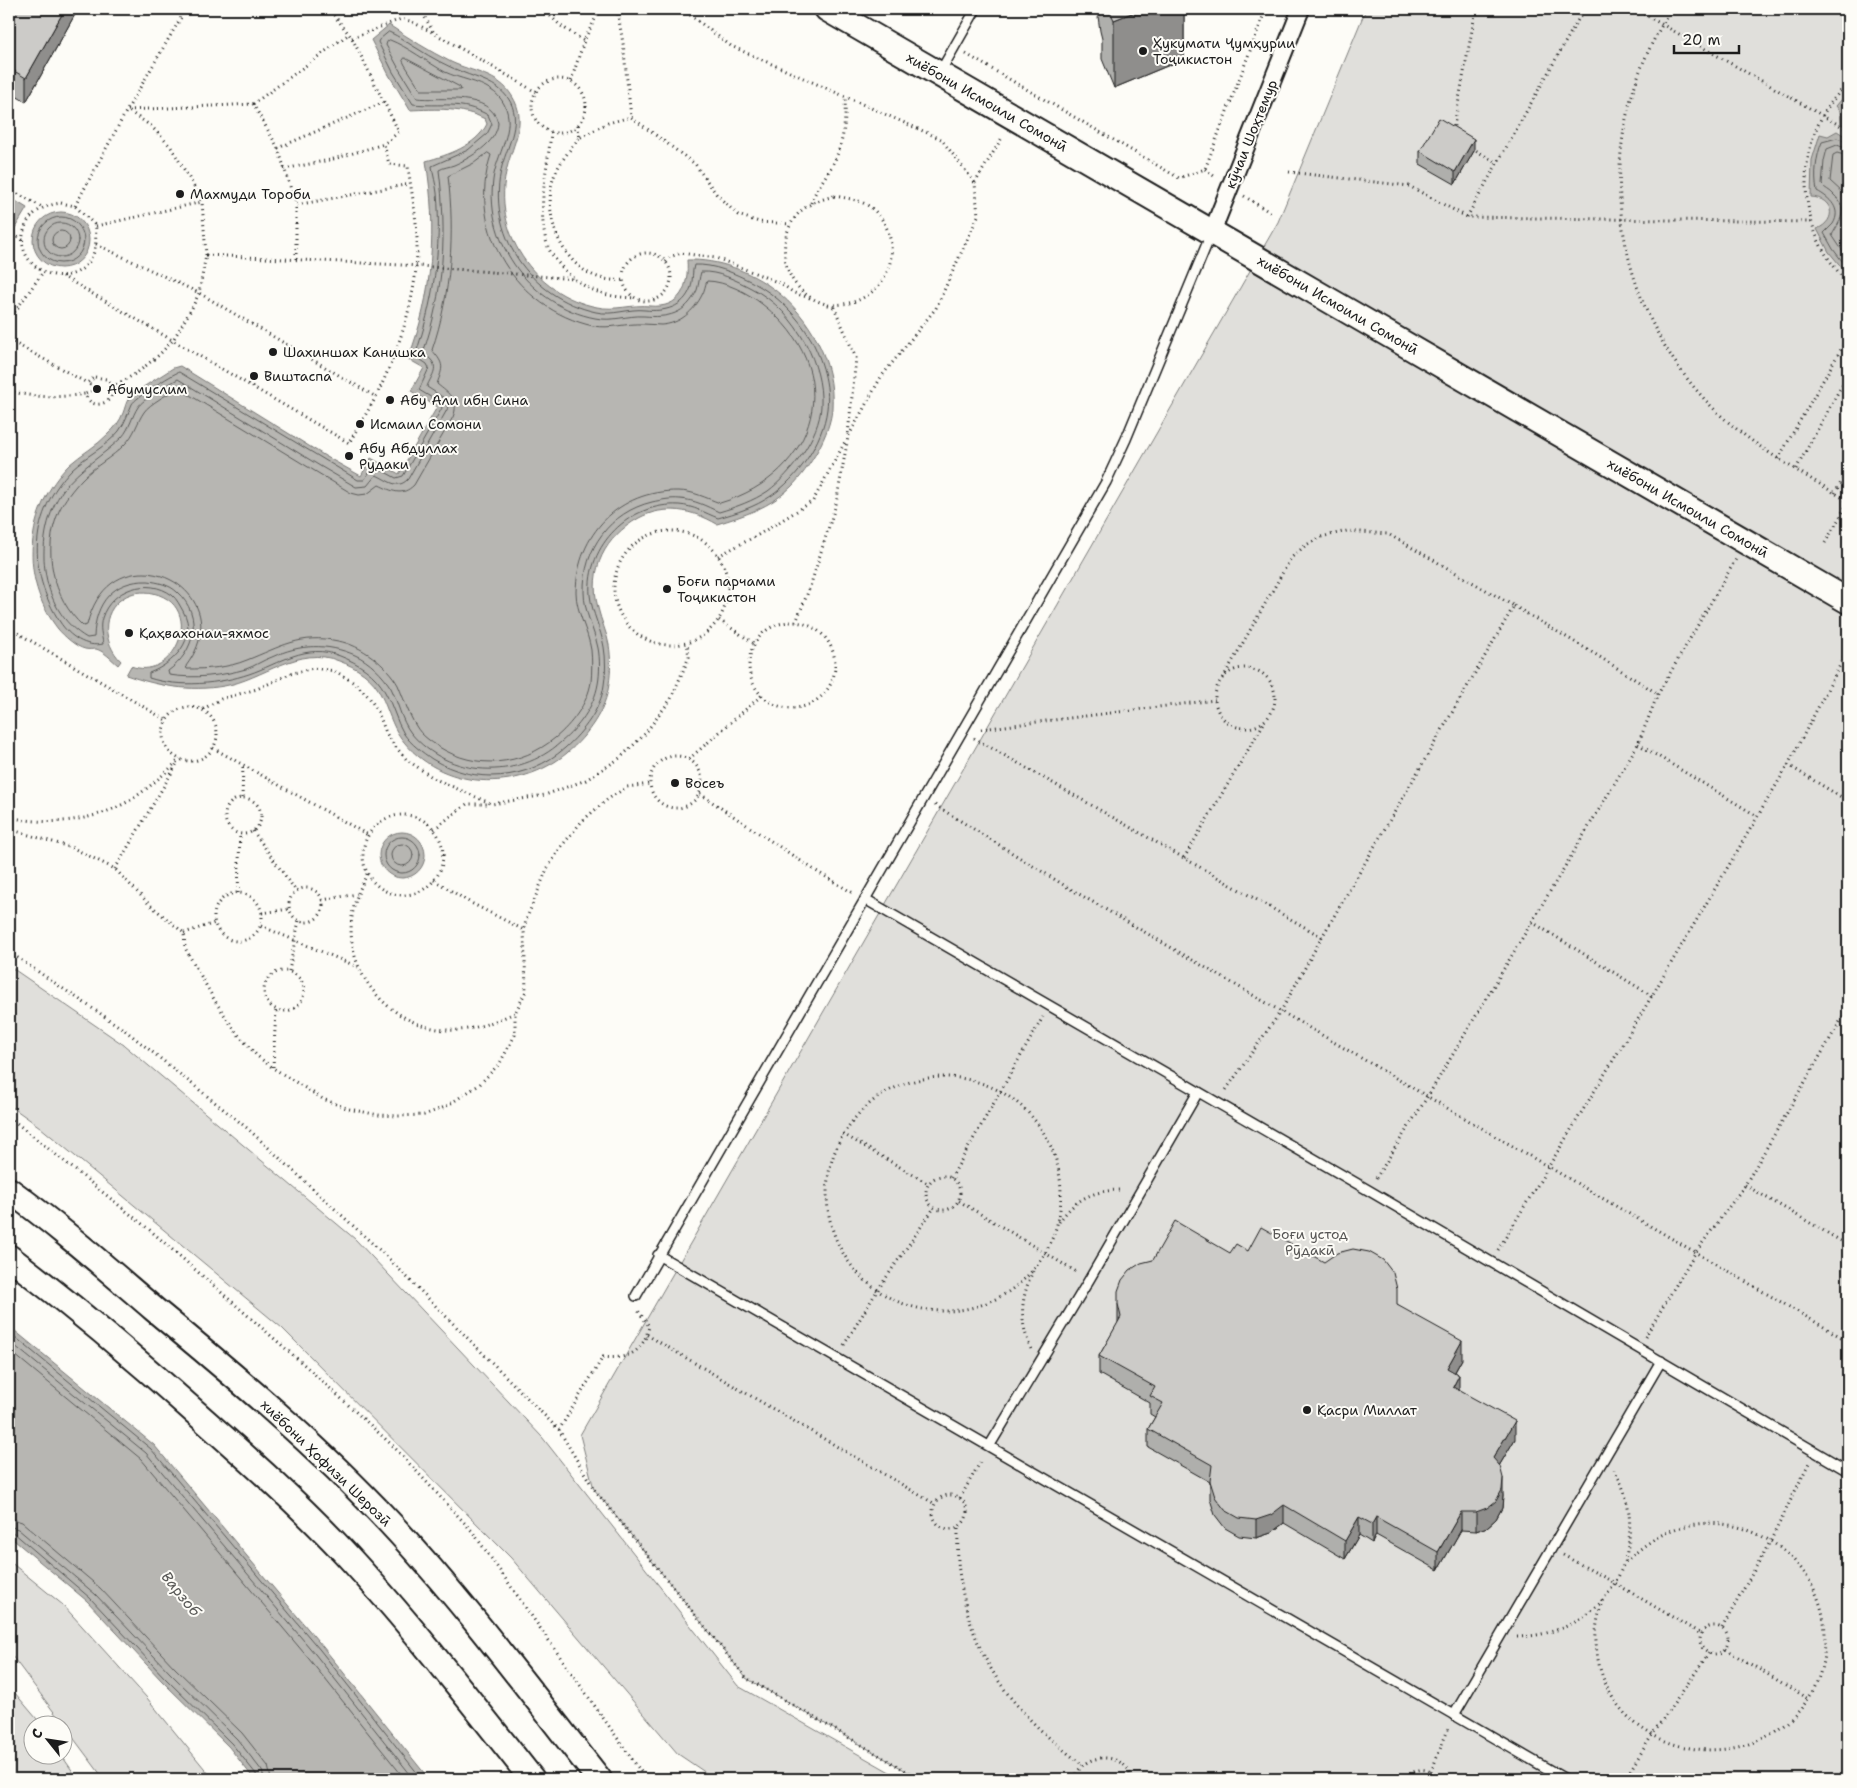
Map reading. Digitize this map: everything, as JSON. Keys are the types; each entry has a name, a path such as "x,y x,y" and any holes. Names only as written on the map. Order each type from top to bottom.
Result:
{"main road":[{"name":"хиёбони Исмоили Сомонӣ","path":"827,9 1848,601"},
{"name":"хиёбони Ҳофизи Шерозӣ","path":"9,1190 234,1375 364,1496 460,1604 599,1779"},
{"path":"9,1257 126,1351 235,1446 297,1504 344,1552 410,1625 532,1779"}],"street":[{"name":"кӯчаи Шоҳтемур","path":"1212,232 1301,9"}],"lane":[{"path":"939,74 976,9"},
{"path":"636,1296 1116,462 1212,232"},
{"path":"865,899 1848,1471"},
{"path":"990,1446 1037,1369 1198,1092"},
{"path":"658,1255 1565,1779"},
{"path":"1454,1715 1661,1361"}],"path":[{"path":"75,206 127,110 186,9"},
{"path":"284,169 330,160 384,144 399,132 352,38 329,9"},
{"path":"420,9 434,33"},
{"path":"543,9 561,26 584,41"},
{"path":"571,81 584,41 600,9"},
{"path":"617,9 623,43 631,117"},
{"path":"682,9 730,46 941,139 974,183 978,216 936,308 880,377 813,500 718,556"},
{"path":"954,48 1179,178 1204,169 1266,9"},
{"path":"1452,135 1476,9"},
{"path":"1467,217 1584,9"},
{"path":"1635,9 1848,130"},
{"path":"1672,9 1662,23 1640,70 1624,127 1620,156 1620,220 1636,286 1651,321 1668,353 1714,410 1742,434 1778,460 1796,469 1848,502 1825,543"},
{"path":"352,38 401,19 410,21 536,92"},
{"path":"127,110 253,104 348,34"},
{"path":"555,79 571,81 578,86 586,101 584,118 570,131 550,132 543,128 534,115 532,107 536,92 541,86 555,79"},
{"path":"1848,84 1833,100 1814,136 1807,164 1806,201 1811,222 1824,253 1848,282"},
{"path":"811,204 834,161 840,144 846,117 845,97"},
{"path":"278,148 384,102"},
{"path":"253,104 278,148 296,205 296,259"},
{"path":"112,387 137,373 159,355 173,340 199,292 206,255 202,202 171,147 150,126 127,110"},
{"path":"624,280 614,281 580,269 571,260 556,234 551,210 552,187 558,166 579,138 608,123 631,117"},
{"path":"631,117 695,164 717,195 738,215 759,222 790,224"},
{"path":"974,183 1015,117"},
{"path":"578,125 579,138"},
{"path":"550,132 549,153 543,189 543,221 548,246 564,269 587,288 611,297 643,300 659,298 665,292 671,277 670,269 666,262 652,253 637,255 626,265 624,280 626,287 636,298"},
{"path":"62,276 72,274 88,262 96,244 96,226 75,206 61,203 42,207 28,221 24,230 23,240 28,259 43,272 62,276 348,443 376,397 407,322 418,266 408,166 389,164 384,144"},
{"path":"1467,145 1497,164"},
{"path":"1289,172 1409,186 1467,217 1811,222"},
{"path":"296,205 410,184"},
{"path":"9,189 42,207"},
{"path":"815,300 801,290 790,276 784,259 784,241 790,224 802,210 816,201 834,196 852,198 868,205 881,218 889,233 892,251 889,269 880,284 867,296 851,303 833,305 834,307"},
{"path":"96,226 202,202"},
{"path":"9,232 23,240"},
{"path":"96,244 199,292 376,397"},
{"path":"666,262 670,257 681,253 716,258 760,274 782,284 794,293 834,307 856,358 848,437 836,504 796,622"},
{"path":"206,255 418,266 574,279"},
{"path":"9,320 43,272"},
{"path":"1778,460 1848,337"},
{"path":"9,340 97,389 85,394 64,397 42,397 9,391"},
{"path":"1796,469 1848,374"},
{"path":"85,394 87,400 92,404 98,405 105,403 112,394 112,387 106,379 101,377 90,379 87,383"},
{"path":"1835,493 1848,470"},
{"path":"680,531 698,538 714,550 718,556 725,567 729,586 726,606 719,620 702,637 687,643 663,646 644,639 628,627 618,610 614,590 617,570 626,553 641,539 659,532 680,531"},
{"path":"1265,721 1254,727 1240,728 1228,723 1219,713 1215,700 1217,688 1291,558 1306,545 1321,537 1347,531 1388,534 1595,654 1658,694"},
{"path":"1368,1190 1428,1096 1638,744 1658,694 1746,542"},
{"path":"1217,1103 1281,1011 1514,606"},
{"path":"719,620 755,644"},
{"path":"796,622 808,625 827,640 833,650 835,662 834,675 830,686 817,699 801,707 789,708 777,705 762,695 752,680 750,667 751,655 755,644 763,634 772,627 796,622"},
{"path":"9,628 166,720"},
{"path":"434,829 467,804 492,804 545,795 586,780 620,758 644,735 671,699 689,657 687,643"},
{"path":"1491,1262 1652,996 1788,765 1848,650"},
{"path":"203,709 221,699 257,689 290,674 313,668 335,671 356,684 369,697 378,712 383,727 394,745 407,760 435,779 492,804"},
{"path":"1184,858 1273,709 1275,696 1271,682 1261,672 1248,668 1234,670 1223,678"},
{"path":"689,759 762,695"},
{"path":"962,731 1215,700"},
{"path":"193,706 203,709 215,722 218,731 217,740 208,754 195,761 180,760 172,755 166,747 163,738 166,720 173,712 182,707 193,706"},
{"path":"962,731 1322,937"},
{"path":"1638,744 1758,816"},
{"path":"213,748 368,835"},
{"path":"678,756 689,759 697,766 702,774 703,784 700,794 694,802 686,807 676,809 666,807 658,801 652,793 650,784 652,773 658,764 667,758 678,756"},
{"path":"9,817 32,822 66,822 98,814 129,801 180,760"},
{"path":"115,869 180,760"},
{"path":"242,798 243,765"},
{"path":"1788,765 1848,801"},
{"path":"9,828 73,848 115,869 149,904 184,933 185,948 215,1001 236,1032 272,1068 323,1099 349,1109 378,1115 398,1116 424,1114 445,1108 479,1085 500,1063 515,1035 515,1013 526,991 524,930 526,920 547,869 561,847 582,821 608,799 627,787 650,784"},
{"path":"700,794 816,871 865,899"},
{"path":"242,798 254,802 261,813 257,826 253,831 247,833 240,833 229,827 225,815 230,803 242,798"},
{"path":"923,798 1068,887 1848,1341"},
{"path":"408,815 422,820 434,829 441,841 443,855 441,868 434,880 422,890 407,895 391,894 377,886 367,874 363,854 368,835 378,824 392,816 408,815"},
{"path":"253,831 296,891"},
{"path":"238,893 240,833"},
{"path":"367,874 357,894 352,918 352,943 358,967 369,987 384,1004 403,1017 424,1026 446,1030 469,1029 491,1024 515,1013"},
{"path":"434,880 469,902 524,930"},
{"path":"301,888 311,889 316,891 322,900 321,911 314,919 304,922 291,914 289,908 290,899 296,891 301,888"},
{"path":"238,893 254,898 259,904 262,913 261,926 256,934 241,941 225,937 215,923 216,909 219,902 231,894 238,893"},
{"path":"322,900 357,894"},
{"path":"262,913 289,908"},
{"path":"289,972 299,920"},
{"path":"1532,922 1652,996"},
{"path":"184,933 215,923"},
{"path":"261,926 358,967"},
{"path":"9,952 126,1031 248,1128 386,1256 559,1430 594,1489 746,1678 920,1779"},
{"path":"275,972 289,972 300,980 304,986 304,994 297,1007 291,1010 276,1010 266,1002 264,988 270,976 275,972"},
{"path":"951,1178 1049,1006"},
{"path":"1638,1348 1695,1252 1745,1185 1848,1008"},
{"path":"272,1068 276,1010"},
{"path":"949,1077 984,1084 1000,1091 1028,1112 1039,1125 1052,1148 1059,1173 1061,1190 1057,1224 1046,1252 1021,1282 990,1302 973,1308 955,1311 936,1311 918,1308 900,1303 877,1291 856,1272 845,1257 830,1223 827,1186 835,1151 844,1134 866,1106 888,1091 914,1081 949,1077"},
{"path":"9,1117 151,1231 309,1369 393,1446 472,1532 646,1779"},
{"path":"844,1134 929,1184"},
{"path":"939,1176 951,1178 960,1188 959,1201 948,1210 934,1208 926,1194 929,1184 939,1176"},
{"path":"1745,1185 1848,1245"},
{"path":"1057,1224 1078,1201 1093,1193 1108,1190 1124,1190 1139,1194"},
{"path":"959,1201 1046,1252 1089,1280"},
{"path":"836,1358 877,1291 934,1208"},
{"path":"1034,1268 1023,1301 1022,1319 1025,1336 1037,1369"},
{"path":"559,1430 603,1357 616,1358 630,1355 640,1347 647,1335 649,1326 636,1308 634,1301 636,1296"},
{"path":"647,1335 935,1504"},
{"path":"960,1498 990,1446"},
{"path":"1722,1628 1771,1540 1815,1451"},
{"path":"1499,1637 1546,1634 1567,1626 1586,1615 1602,1600 1615,1583 1626,1558 1630,1532 1628,1505 1620,1479 1605,1457"},
{"path":"958,1529 949,1529 937,1524 934,1518 935,1504 945,1496 952,1495 960,1498 966,1507 967,1514 965,1520 958,1529 959,1570 965,1602 980,1648 1000,1684 1025,1716 1054,1744 1083,1765"},
{"path":"1602,1600 1597,1620 1596,1640 1598,1661 1603,1681 1624,1716 1650,1737 1689,1752 1724,1753 1741,1750 1772,1736 1798,1713 1809,1698 1817,1682 1824,1656 1825,1630 1822,1612 1817,1594 1809,1578 1786,1551 1771,1540 1753,1531 1733,1526 1693,1525 1673,1530 1655,1538 1623,1564"},
{"path":"1552,1549 1615,1583 1701,1634"},
{"path":"1710,1627 1722,1628 1727,1637 1725,1648 1717,1653 1709,1653 1701,1645 1701,1634 1704,1629 1710,1627"},
{"path":"1725,1648 1809,1698"},
{"path":"1625,1779 1650,1737 1709,1653"},
{"path":"1431,1772 1454,1715"},
{"path":"1075,1779 1083,1765 1094,1758 1106,1757 1118,1761 1128,1769 1132,1779"},
{"path":"1407,1779 1412,1772 1418,1770 1431,1772 1438,1779"}],"green space":[{"name":"Боғи устод Рӯдакӣ","path":"1366,9 1848,9 1848,1779 920,1779 746,1678 594,1489 580,1435 1278,222"},
{"path":"9,966 124,1045 355,1239 542,1437 738,1686 902,1779 715,1779 678,1754 511,1558 282,1328 40,1127 9,1105"},
{"path":"9,1561 63,1605 147,1698 213,1779 104,1779 72,1736 72,1716 57,1716 9,1652"},
{"path":"9,1686 34,1716 22,1716 22,1766 69,1766 78,1779 9,1779"}],"water":[{"path":"389,25 451,62 493,78 507,89 512,96 517,105 519,123 507,168 504,192 505,215 512,237 522,257 554,289 574,300 597,307 661,306 676,300 681,294 686,279 687,260 722,264 744,272 775,290 799,313 818,342 825,358 832,391 831,418 818,450 805,471 791,487 775,500 747,514 717,524 689,512 659,511 639,518 627,526 608,545 602,556 595,580 595,594 610,654 610,679 600,713 582,739 567,753 548,766 526,775 504,780 458,777 437,768 417,756 398,733 374,683 352,666 339,661 324,657 295,660 238,683 211,688 174,687 126,675 131,666 147,668 161,664 172,654 179,641 181,626 179,612 169,601 153,593 134,593 126,596 116,604 110,612 107,628 110,646 121,661 118,665 99,650 78,646 58,629 45,609 37,588 33,567 32,545 36,523 43,502 54,483 69,465 113,429 132,395 173,368 180,366 325,456 361,476 371,458 399,474 437,407 411,391 424,368 408,359 423,311 431,262 431,211 426,161 443,156 469,144 482,132 487,124 485,119 467,112 439,109 410,110 371,40"},
{"path":"1848,92 1848,128 1841,124 1840,111 1836,106"},
{"path":"1837,131 1848,138 1848,275 1829,252 1817,229 1828,220 1830,210 1828,205 1818,198 1811,197 1812,160 1820,134 1828,136"},
{"path":"9,197 27,208 15,228 9,224"},
{"path":"55,212 67,212 81,220 89,234 87,251 81,260 67,268 55,268 45,263 38,256 33,246 33,234 38,224 45,217"},
{"path":"402,832 415,836 421,842 425,855 421,868 415,874 402,878 389,874 383,868 379,855 383,842 389,836"},
{"name":"Варзоб","path":"9,1326 154,1445 323,1647 429,1779 254,1779 229,1747 162,1681 87,1601 9,1536"}],"building":[{"path":"9,9 65,9 26,78 9,68"},
{"path":"1109,9 1142,9 1114,20"},
{"path":"1439,118 1474,139 1455,172 1420,151"},
{"name":"Қасри Миллат","path":"1175,1221 1230,1253 1236,1244 1248,1251 1261,1227 1324,1262 1337,1253 1353,1249 1369,1252 1383,1260 1393,1273 1397,1289 1397,1305 1462,1341 1447,1368 1459,1375 1453,1387 1515,1421 1493,1458 1500,1466 1503,1478 1502,1490 1496,1501 1487,1508 1476,1512 1461,1512 1438,1552 1376,1517 1372,1524 1359,1517 1345,1541 1284,1505 1271,1515 1256,1520 1239,1518 1225,1510 1215,1497 1210,1481 1212,1465 1148,1429 1163,1403 1150,1396 1155,1387 1099,1356 1121,1317 1118,1291 1122,1280 1130,1270 1141,1263 1153,1260"}],"place":[{"name":"Ҳукумати Ҷумҳурии Тоҷикистон","path":"1143,51"},
{"name":"Махмуди Тороби","path":"180,194"},
{"name":"Шахиншах Канишка","path":"273,352"},
{"name":"Виштаспа","path":"254,376"},
{"name":"Абумуслим","path":"97,389"},
{"name":"Абу Али ибн Сина","path":"390,400"},
{"name":"Исмаил Сомони","path":"360,424"},
{"name":"Абу Абдуллах Рудаки","path":"349,456"},
{"name":"Боғи парчами Тоҷикистон","path":"667,589"},
{"name":"Қаҳвахонаи-яхмос","path":"129,633"},
{"name":"Восеъ","path":"675,783"},
{"name":"Қасри Миллат","path":"1307,1410"}]}
